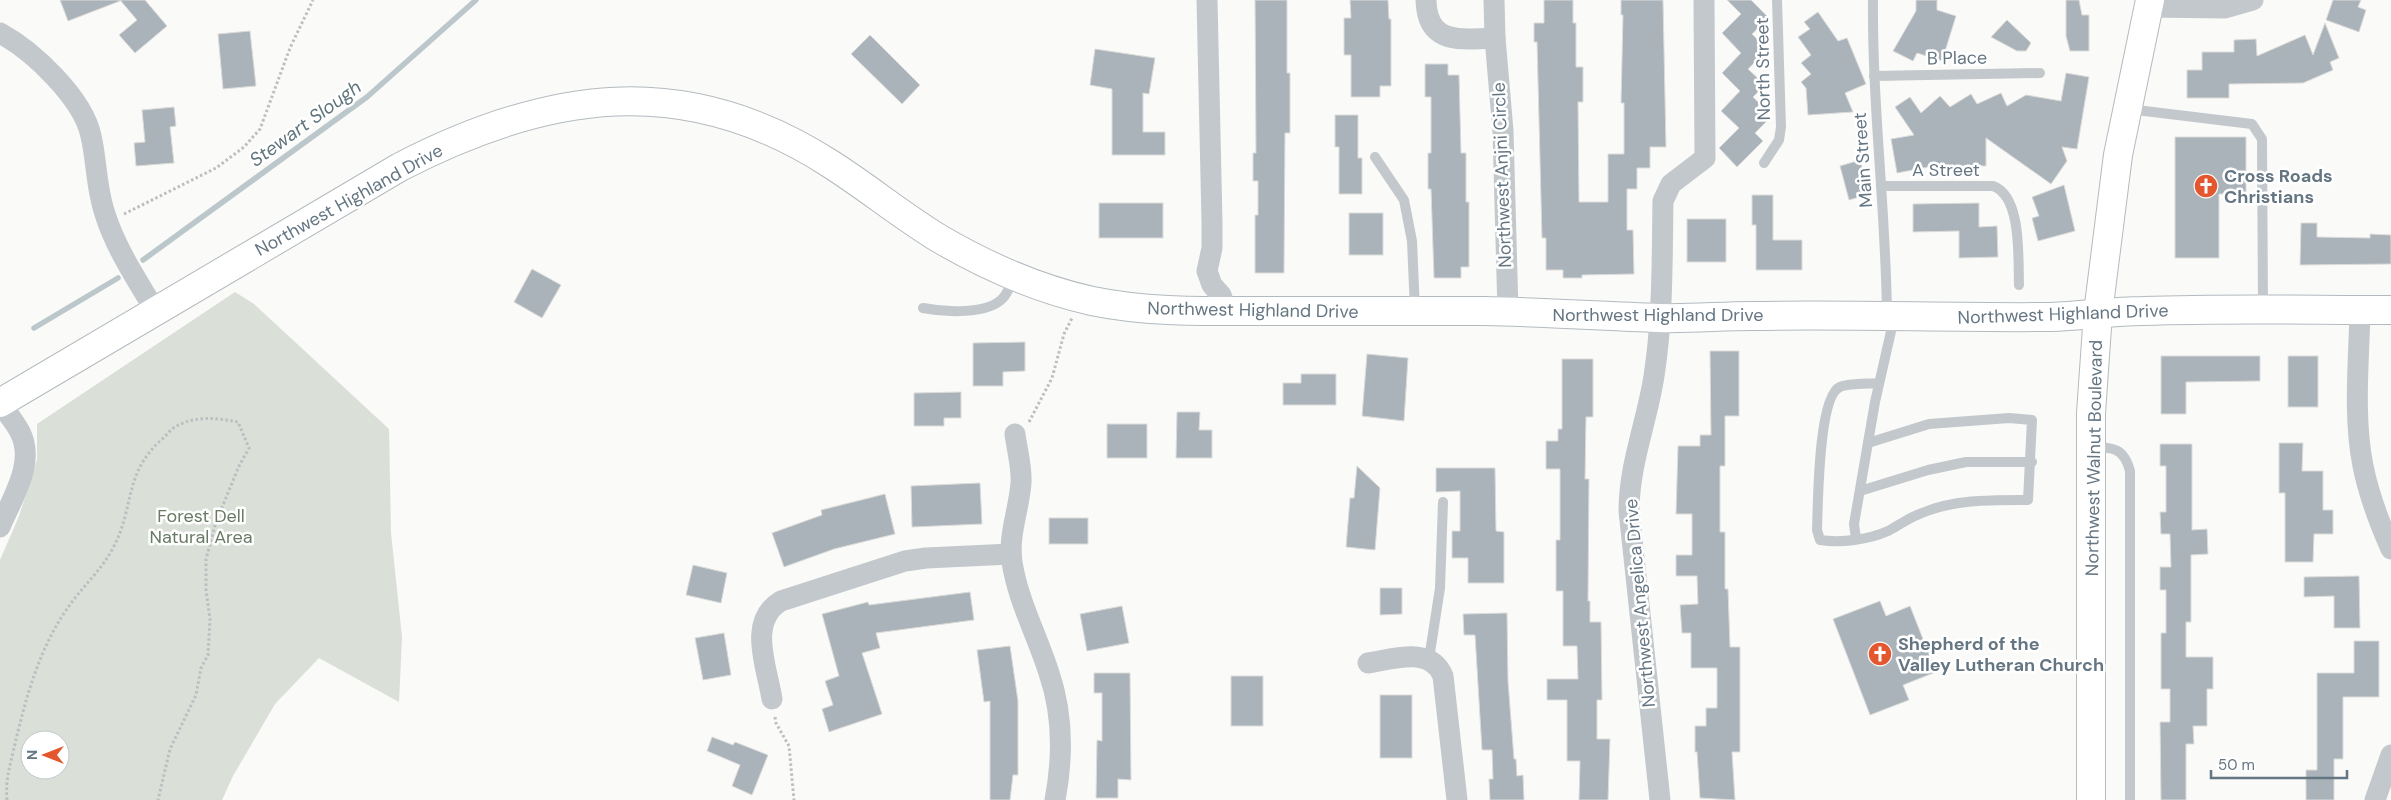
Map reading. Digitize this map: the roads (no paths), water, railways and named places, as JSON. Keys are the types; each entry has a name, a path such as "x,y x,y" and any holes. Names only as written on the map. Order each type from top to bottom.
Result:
{"main road":[{"name":"Northwest Walnut Boulevard","path":"2090,800 2091,413 2098,313 2118,155 2150,4"},
{"name":"Northwest Highland Drive","path":"0,403 400,167 429,153 498,125 546,110 585,103 628,100 670,103 706,110 760,126 828,162 938,237 984,263 1058,292 1126,307 1181,312 1508,312 1661,318 1752,316 2058,317 2141,310 2391,310"}],"street":[{"path":"1207,0 1212,248 1207,271 1212,285 1221,295 1227,312"},
{"path":"1426,0 1427,16 1440,34 1453,39 1495,38"},
{"name":"Northwest Anjni Circle","path":"1494,0 1495,38 1503,131 1508,312"},
{"path":"1661,318 1662,201 1671,184 1705,158 1704,0"},
{"path":"2150,4 2225,8 2253,0"},
{"path":"0,33 18,43 51,72 88,124 97,183 108,222 124,258 156,312"},
{"path":"2360,310 2358,424 2363,465 2378,522 2391,549"},
{"name":"Northwest Angelica Drive","path":"1660,800 1629,511 1629,490 1632,469 1654,379 1661,318"},
{"path":"0,403 20,432 26,447 26,465 0,527"},
{"path":"1015,434 1021,481 1011,540 1011,554 1021,600 1049,673 1056,697 1060,722 1060,759 1055,800"},
{"path":"772,699 761,639 761,625 767,612 781,600 906,561 926,558 1011,554"},
{"path":"1368,663 1408,658 1428,658 1440,668 1443,676 1457,800"},
{"path":"2375,800 2391,755"}],"lane":[{"name":"North Street","path":"1764,164 1779,140 1781,127 1777,0"},
{"name":"Main Street","path":"1856,539 1854,524 1891,317 1874,76 1873,0"},
{"name":"B Place","path":"1874,76 2040,73"},
{"path":"2128,109 2252,124 2262,139 2263,310"},
{"path":"1375,157 1404,200 1412,241 1415,311"},
{"name":"A Street","path":"1881,186 1993,186 2000,188 2008,196 2015,222 2019,285"},
{"path":"923,308 943,312 989,306 1003,298 1015,276"},
{"path":"1868,443 1930,424 2009,418 2032,420 2032,462 2028,500 1990,500 1948,505 1922,512 1885,532 1836,543 1820,540 1817,530 1824,420 1834,393 1840,387 1879,383"},
{"path":"2091,447 2108,447 2118,450 2128,460 2130,471 2130,800"},
{"path":"1860,491 1928,470 1966,462 2032,462"},
{"path":"1428,658 1440,588 1443,502"}],"waterway":[{"name":"Stewart Slough","path":"143,260 367,97 476,0"},
{"name":"Stewart Slough","path":"34,328 118,278"}],"place":[{"name":"Cross Roads Christians","path":"2206,186"},
{"name":"Shepherd of the Valley Lutheran Church","path":"1880,654"}],"park label":[{"name":"Forest Dell Natural Area","path":"201,526"}]}
